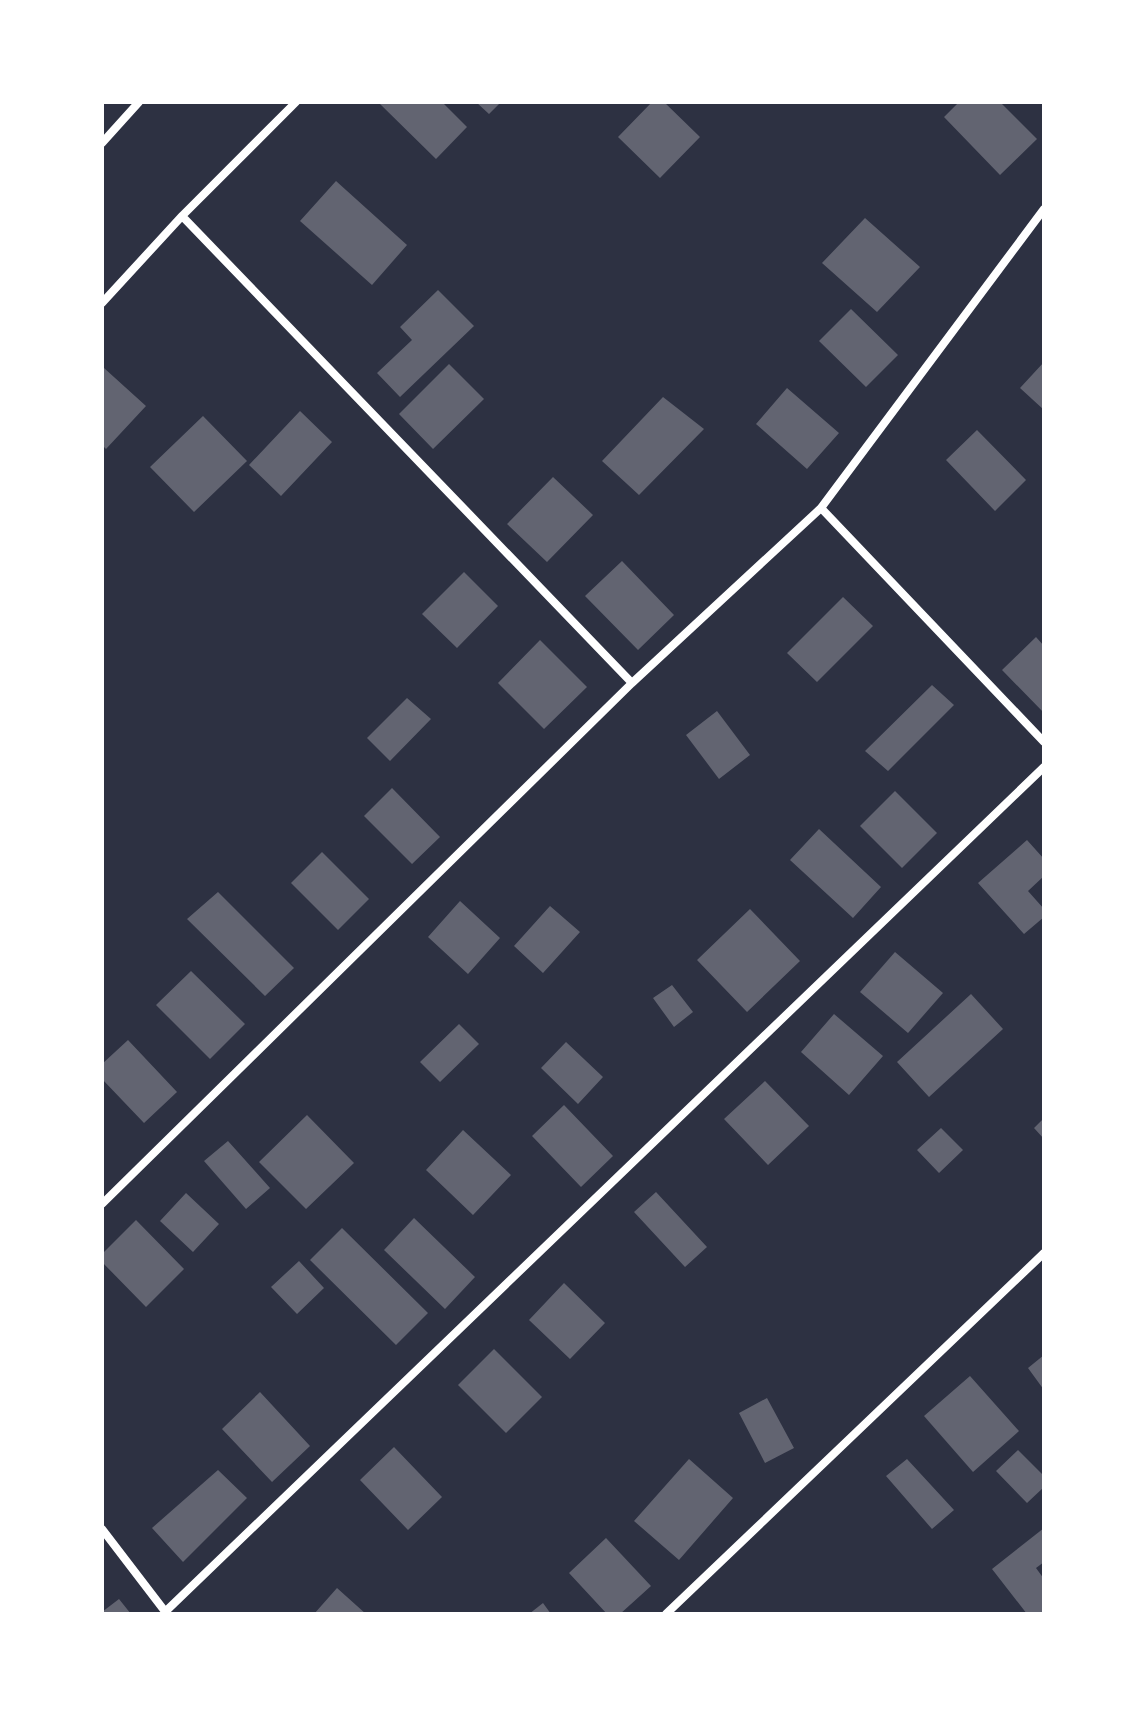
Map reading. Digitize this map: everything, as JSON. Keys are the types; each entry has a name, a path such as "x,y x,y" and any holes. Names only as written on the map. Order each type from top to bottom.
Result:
{"street":[{"path":"102,143 139,102"},
{"path":"102,303 182,216 296,102"},
{"path":"102,1204 632,683 821,508 1044,209"},
{"path":"182,216 632,683"},
{"path":"821,508 1044,742"},
{"path":"102,1529 166,1613 1044,767"},
{"path":"666,1614 1044,1253"}],"building":[{"path":"442,102 467,127 436,159 380,104"},
{"path":"476,102 501,102 489,114"},
{"path":"652,102 664,102 700,137 660,178 618,137"},
{"path":"959,102 1000,102 1037,139 1000,175 944,117"},
{"path":"336,181 407,245 372,285 300,221"},
{"path":"865,218 920,267 877,312 822,263"},
{"path":"438,290 474,326 400,397 377,373 412,340 400,327"},
{"path":"851,309 898,355 866,387 819,341"},
{"path":"1044,362 1044,410 1020,388"},
{"path":"449,364 484,399 433,449 399,414"},
{"path":"104,368 146,406 106,449 102,445"},
{"path":"787,388 839,433 807,469 756,424"},
{"path":"663,397 704,429 639,495 602,461"},
{"path":"300,411 332,442 281,496 249,465"},
{"path":"203,416 247,461 194,512 150,467"},
{"path":"977,430 1026,480 995,511 946,460"},
{"path":"553,477 593,515 547,562 507,524"},
{"path":"622,561 674,615 638,650 585,596"},
{"path":"464,572 498,606 457,648 422,614"},
{"path":"843,597 873,626 817,682 787,653"},
{"path":"1036,637 1044,646 1044,713 1002,670"},
{"path":"540,640 587,687 544,729 498,683"},
{"path":"932,685 954,705 888,771 865,751"},
{"path":"407,698 431,719 390,761 367,738"},
{"path":"717,711 750,755 719,779 686,735"},
{"path":"392,788 440,837 412,864 364,816"},
{"path":"895,791 937,833 902,868 860,826"},
{"path":"819,829 881,887 853,918 790,860"},
{"path":"1027,840 1044,859 1044,876 1028,891 1044,909 1044,917 1024,934 978,883"},
{"path":"322,852 369,899 338,930 291,883"},
{"path":"218,892 294,968 265,996 187,919"},
{"path":"460,901 500,938 468,974 428,937"},
{"path":"550,906 580,932 543,973 514,946"},
{"path":"750,909 800,961 747,1012 697,960"},
{"path":"895,952 943,993 908,1033 860,992"},
{"path":"191,971 245,1024 210,1059 156,1005"},
{"path":"672,985 693,1012 674,1027 653,998"},
{"path":"971,994 1003,1029 929,1097 897,1062"},
{"path":"834,1014 883,1056 849,1095 801,1052"},
{"path":"459,1024 479,1044 440,1082 420,1062"},
{"path":"128,1040 177,1092 144,1123 102,1079 102,1064"},
{"path":"566,1042 603,1077 578,1104 541,1068"},
{"path":"765,1081 809,1126 768,1165 724,1119"},
{"path":"564,1105 613,1156 581,1187 532,1136"},
{"path":"307,1115 354,1163 306,1209 259,1162"},
{"path":"1044,1118 1044,1139 1034,1128"},
{"path":"941,1128 963,1150 939,1173 917,1150"},
{"path":"463,1130 511,1175 473,1215 426,1170"},
{"path":"228,1141 270,1188 246,1209 204,1161"},
{"path":"656,1192 707,1247 685,1267 634,1212"},
{"path":"186,1193 219,1224 193,1252 160,1221"},
{"path":"414,1218 475,1277 445,1309 384,1250"},
{"path":"136,1220 184,1269 146,1307 102,1262 102,1254"},
{"path":"342,1228 428,1313 396,1345 310,1260"},
{"path":"299,1261 324,1288 297,1314 271,1287"},
{"path":"564,1283 605,1323 570,1359 529,1320"},
{"path":"494,1349 542,1397 506,1433 458,1385"},
{"path":"1044,1355 1044,1390 1028,1368"},
{"path":"970,1376 1019,1431 973,1472 924,1416"},
{"path":"260,1392 310,1446 272,1482 222,1429"},
{"path":"767,1398 794,1448 765,1463 739,1413"},
{"path":"394,1447 442,1497 408,1530 360,1480"},
{"path":"1018,1450 1044,1476 1044,1487 1027,1503 996,1471"},
{"path":"689,1459 733,1498 679,1560 634,1521"},
{"path":"907,1459 954,1510 932,1529 886,1476"},
{"path":"218,1470 247,1498 183,1562 152,1528"},
{"path":"1044,1528 1044,1562 1036,1568 1044,1579 1044,1614 1027,1614 992,1569"},
{"path":"606,1538 651,1586 620,1614 607,1614 569,1573"},
{"path":"337,1588 366,1614 314,1614"},
{"path":"119,1599 131,1614 102,1614 102,1612"},
{"path":"543,1603 551,1614 529,1614"}]}
